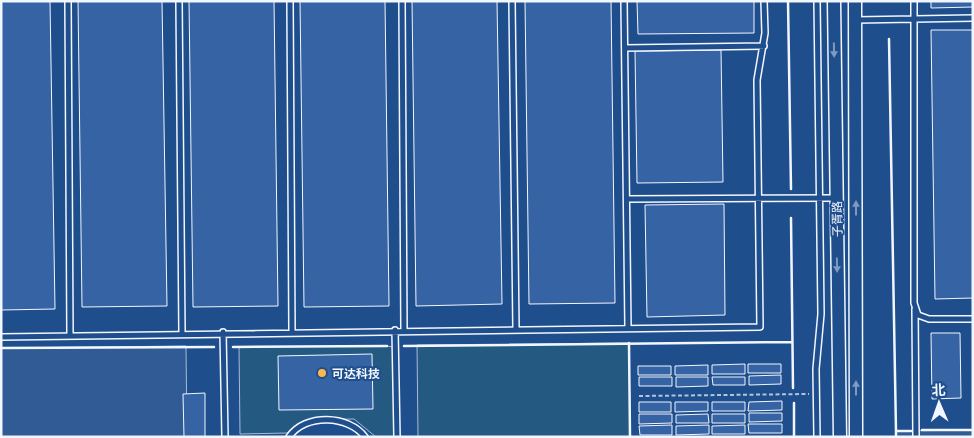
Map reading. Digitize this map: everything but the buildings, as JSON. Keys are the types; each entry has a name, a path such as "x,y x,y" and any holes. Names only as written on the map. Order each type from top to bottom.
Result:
{"street":[{"name":"子胥路","path":"834,1 840,437"},
{"name":"子胥路","path":"856,1 856,437"}],"lane":[{"path":"68,1 70,335"},
{"path":"179,1 182,333"},
{"path":"290,1 292,332"},
{"path":"402,1 404,330"},
{"path":"512,1 516,329"},
{"path":"624,1 628,328"},
{"path":"1,337 223,332 760,327 757,80 764,46 764,1"},
{"path":"817,1 821,314 816,369 817,437"},
{"path":"914,1 916,437"},
{"path":"856,20 973,18"},
{"path":"625,48 764,46"},
{"path":"627,199 836,198"},
{"path":"914,303 918,315 929,319 973,318"},
{"path":"395,330 397,437"},
{"path":"223,332 225,437"},
{"path":"289,437 299,426 319,420 343,421 354,426 365,437"}],"path":[{"path":"639,396 816,394"}],"shaded area":[{"path":"629,343 630,437 418,437 417,345"},
{"path":"186,346 187,437 1,437 1,348"},
{"path":"239,347 393,347 394,437 376,437 354,419 307,420 287,433 240,434"},
{"path":"973,430 973,437 896,437 896,431"}],"wall":[{"path":"788,1 791,189"},
{"path":"889,39 896,431"},
{"path":"791,218 793,388"},
{"path":"404,346 792,342"},
{"path":"629,343 630,437"},
{"path":"233,347 387,346"},
{"path":"1,348 214,347"},
{"path":"794,403 794,437"},
{"path":"922,430 973,430"},
{"path":"896,437 896,431 911,431"}],"place":[{"name":"可达科技","path":"322,373"}]}
